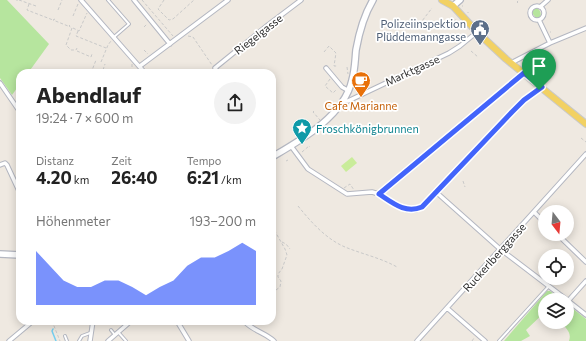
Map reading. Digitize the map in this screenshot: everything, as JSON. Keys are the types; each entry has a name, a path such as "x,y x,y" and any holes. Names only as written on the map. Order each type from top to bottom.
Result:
{"main road":[{"path":"276,155 291,146 322,123 344,101 352,82 359,37 373,0"},
{"path":"442,0 453,6 477,32 586,124"},
{"path":"453,6 460,0"},
{"path":"0,254 16,255"}],"street":[{"path":"79,0 113,39 142,69"},
{"path":"134,0 170,44"},
{"path":"140,66 228,0"},
{"name":"Riegelgasse","path":"214,68 301,0"},
{"path":"539,20 533,19 530,16 530,12 534,7 540,7 548,0"},
{"path":"539,20 544,14 540,7"},
{"path":"539,20 550,43"},
{"path":"511,62 550,43 586,28"},
{"name":"Marktgasse","path":"344,101 348,101 440,58 460,46 477,32"},
{"path":"326,68 342,87 349,90"},
{"path":"379,194 524,73"},
{"path":"0,83 16,106"},
{"path":"291,146 308,170 347,194 372,192 379,194 401,208 416,210 422,207 524,100 542,87"},
{"name":"Ruckerlberggasse","path":"417,341 586,154"},
{"path":"0,165 5,163 8,165 16,184"},
{"path":"436,192 500,249 558,293"},
{"path":"534,212 538,216"},
{"path":"564,241 586,262"},
{"path":"574,293 586,281"},
{"path":"574,306 586,315"},
{"path":"447,308 485,341"},
{"path":"9,341 28,325"},
{"path":"90,341 92,325"},
{"path":"108,341 126,325"},
{"path":"179,325 186,339 190,341"},
{"path":"247,325 250,328 266,334 274,341"}],"lane":[{"path":"108,0 129,24 113,39"},
{"path":"499,341 549,286"},
{"path":"110,330 115,335"},
{"path":"118,332 126,341"},
{"path":"79,341 82,336 90,333"},
{"path":"65,336 67,341"}],"path":[{"path":"18,0 36,6"},
{"path":"58,10 62,0"},
{"path":"73,16 79,0"},
{"path":"142,0 176,39"},
{"path":"164,0 158,9 169,20 177,16 194,0"},
{"path":"518,3 517,2 519,0"},
{"path":"29,4 27,10 54,19 78,31"},
{"path":"188,4 191,7"},
{"path":"415,29 413,26 422,21 432,8"},
{"path":"87,12 76,36 106,48"},
{"path":"454,22 457,18"},
{"path":"144,27 151,21"},
{"path":"72,28 66,43 69,49 91,56 92,54"},
{"path":"182,35 193,37 214,68"},
{"path":"100,62 106,48 113,39"},
{"path":"324,52 329,46 336,52 334,66 338,66"},
{"path":"76,53 77,48"},
{"path":"144,50 151,58"},
{"path":"471,51 478,57"},
{"path":"92,69 96,60"},
{"path":"132,63 132,69"},
{"path":"102,69 105,64"},
{"path":"347,67 348,72"},
{"path":"333,97 332,93 325,86 334,76"},
{"path":"356,83 362,87"},
{"path":"332,93 336,90"},
{"path":"314,111 313,112 320,121"},
{"path":"581,138 586,142"},
{"path":"300,154 308,146 310,147"},
{"path":"463,181 465,187"},
{"path":"345,187 350,184 356,192"},
{"path":"298,206 313,225 343,246 397,267"},
{"path":"276,233 286,252 286,258 282,269 278,274 281,281 280,287 276,291"},
{"path":"281,242 286,244 290,249"},
{"path":"54,325 60,341"}],"green space":[{"path":"0,0 7,0 49,44 31,69 16,69 16,90 12,95 0,78"},
{"path":"533,8 537,8 539,10 541,15 539,19 537,19 532,13"},
{"path":"352,157 357,163 346,172 341,166"},
{"path":"550,291 553,293 545,293"},
{"path":"538,301 538,319 526,330 530,336 521,341 504,341"},
{"path":"574,310 586,319 586,341 569,341 569,333 567,329 574,329"}],"waterway":[{"path":"53,329 52,331 56,341"}],"place":[{"name":"Polizeiinspektion Plüddemanngasse","path":"480,46"},
{"name":"Cafe Marianne","path":"361,98"},
{"name":"Froschkönigbrunnen","path":"302,145"}],"route":[{"path":"524,73 542,87 539,90 524,100 512,112 422,207 416,210 407,210 401,208 379,194 524,73"}]}
